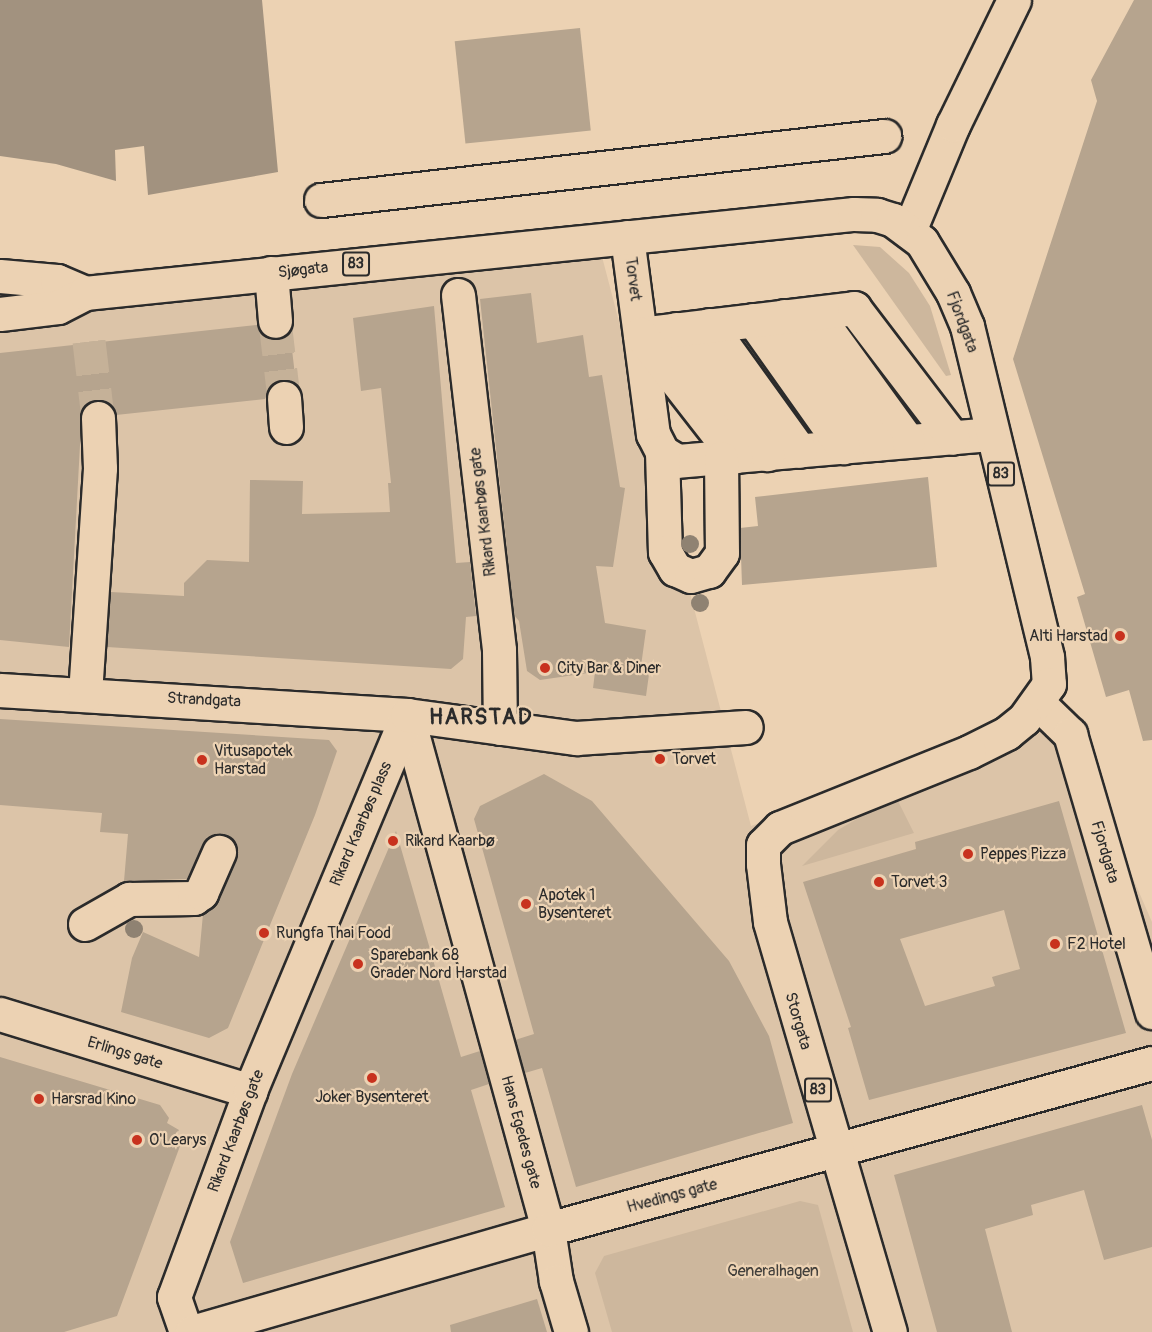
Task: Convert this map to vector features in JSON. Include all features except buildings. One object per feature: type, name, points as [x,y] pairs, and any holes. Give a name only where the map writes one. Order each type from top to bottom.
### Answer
[{"type":"main road","points":[[909,231],[953,125],[1014,0]]},
{"type":"main road","points":[[321,200],[884,136]]},
{"type":"main road","name":"Fjordgata","points":[[627,237],[854,214],[877,215],[909,231],[936,261],[967,326],[991,434],[1047,657],[1049,684],[1038,703],[1024,719],[998,738],[918,773],[813,812],[780,828],[763,845]]},
{"type":"main road","name":"Sjøgata","points":[[0,314],[58,308],[85,293],[627,237]]},
{"type":"main road","name":"Torvet","points":[[627,237],[653,434],[662,452],[664,552],[675,569],[690,576],[709,571],[722,554],[728,457]]},
{"type":"main road","points":[[271,273],[276,321]]},
{"type":"main road","name":"Sjøgata","points":[[0,276],[57,281],[85,293]]},
{"type":"main road","name":"Rikard Kaarbøs gate","points":[[458,295],[499,650],[500,728]]},
{"type":"main road","points":[[728,457],[640,334],[854,308],[953,438]]},
{"type":"main road","points":[[784,316],[893,443]]},
{"type":"main road","points":[[784,316],[843,447]]},
{"type":"main road","points":[[709,325],[800,451]]},
{"type":"main road","points":[[676,329],[767,454]]},
{"type":"main road","points":[[85,694],[100,468],[98,418]]},
{"type":"main road","points":[[662,452],[676,462],[991,434]]},
{"type":"main road","name":"Strandgata","points":[[0,690],[407,715]]},
{"type":"main road","name":"Fjordgata","points":[[1038,703],[1070,734],[1152,1012]]},
{"type":"main road","points":[[407,715],[576,738],[746,727]]},
{"type":"main road","name":"Rikard Kaarbøs plass","points":[[407,715],[468,932]]},
{"type":"main road","name":"Rikard Kaarbøs plass","points":[[315,933],[407,715]]},
{"type":"main road","name":"Storgata","points":[[763,845],[763,887],[770,922],[890,1332]]},
{"type":"main road","points":[[86,924],[129,899],[194,898],[201,893],[219,852]]},
{"type":"main road","name":"Hans Egedes gate","points":[[468,932],[548,1229],[556,1281],[571,1332]]},
{"type":"main road","name":"Rikard Kaarbøs gate","points":[[186,1332],[174,1297],[250,1091],[315,933]]},
{"type":"main road","name":"Erlings gate","points":[[0,1014],[250,1091]]},
{"type":"main road","name":"Hvedings gate","points":[[192,1332],[231,1327],[548,1229],[1152,1064]]},
{"type":"shaded area","points":[[0,0],[262,0],[278,172],[148,195],[144,146],[115,150],[116,181],[56,164],[0,156]]},
{"type":"shaded area","points":[[492,237],[600,249],[751,826],[1061,713],[1152,922],[1152,1332],[0,1332],[0,281]]},
{"type":"green space","points":[[853,245],[880,247],[909,273],[930,306],[951,375],[946,376]]},
{"type":"green space","points":[[898,801],[914,833],[802,866],[838,830],[879,806]]},
{"type":"green space","name":"Generalhagen","points":[[800,1201],[818,1205],[853,1332],[612,1332],[595,1273],[604,1256]]},
{"type":"tunnel","points":[[275,321],[284,398]]},
{"type":"tunnel","points":[[89,341],[98,418]]},
{"type":"place","name":"Alti Harstad","points":[[1120,636]]},
{"type":"place","name":"City Bar & Diner","points":[[545,668]]},
{"type":"place","name":"Torvet","points":[[660,759]]},
{"type":"place","name":"Vitusapotek Harstad","points":[[202,760]]},
{"type":"place","name":"Rikard Kaarbø","points":[[393,841]]},
{"type":"place","name":"Peppes Pizza","points":[[968,854]]},
{"type":"place","name":"Torvet 3","points":[[879,882]]},
{"type":"place","name":"Apotek 1 Bysenteret","points":[[526,904]]},
{"type":"place","name":"Rungfa Thai Food","points":[[264,933]]},
{"type":"place","name":"F2 Hotel","points":[[1055,944]]},
{"type":"place","name":"Sparebank 68 Grader Nord Harstad","points":[[358,964]]},
{"type":"place","name":"Joker Bysenteret","points":[[372,1078]]},
{"type":"place","name":"Harsrad Kino","points":[[39,1099]]},
{"type":"place","name":"O'Learys","points":[[137,1140]]},
{"type":"district","name":"HARSTAD","points":[[481,718]]}]
